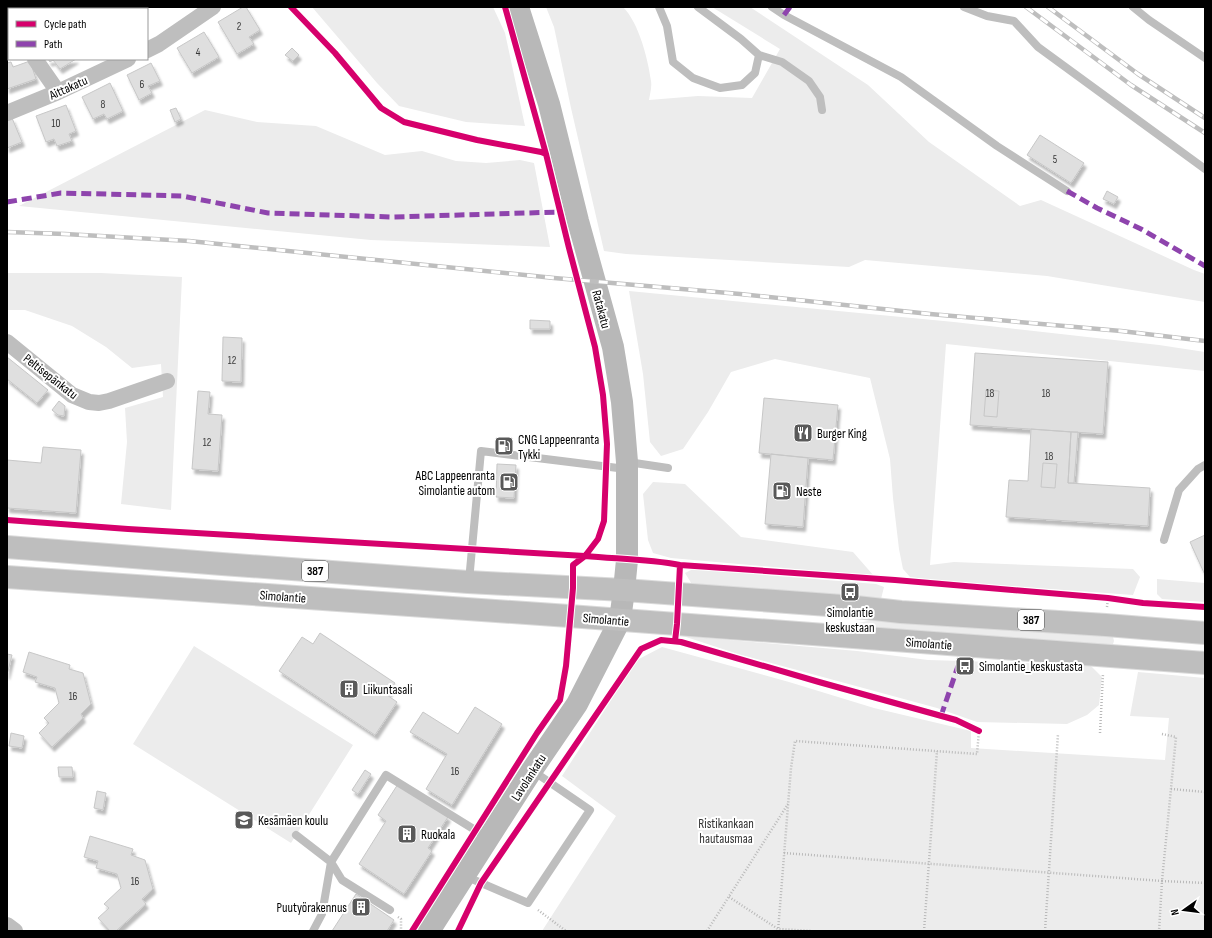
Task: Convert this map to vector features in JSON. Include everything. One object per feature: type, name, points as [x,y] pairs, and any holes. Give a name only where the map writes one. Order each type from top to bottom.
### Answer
[{"type":"main road","name":"Ratakatu","points":[[518,7],[549,104],[578,220],[613,347],[622,402],[627,466],[627,560],[620,620]]},
{"type":"main road","name":"387","points":[[7,547],[468,582],[624,590],[856,607],[901,612],[1205,633]]},
{"type":"main road","name":"Simolantie","points":[[7,577],[1205,663]]},
{"type":"main road","name":"Lavolankatu","points":[[429,931],[532,770],[577,704],[620,620]]},
{"type":"street","points":[[148,50],[159,44],[213,7]]},
{"type":"street","points":[[36,60],[58,92]]},
{"type":"street","name":"Aittakatu","points":[[7,113],[58,92],[126,60]]},
{"type":"street","name":"Peltisepänkatu","points":[[7,342],[72,395],[88,402],[99,403],[109,401],[167,381]]},
{"type":"street","points":[[7,925],[15,931]]},
{"type":"lane","points":[[659,7],[667,26],[673,62],[694,78],[720,88],[742,85],[756,73],[759,55]]},
{"type":"lane","points":[[698,7],[741,39],[759,55],[782,62],[809,81],[820,97],[822,110]]},
{"type":"lane","points":[[772,7],[784,15],[901,77],[997,146],[1067,191]]},
{"type":"lane","points":[[964,7],[987,16],[1014,21],[1038,47],[1205,169]]},
{"type":"lane","points":[[1133,7],[1149,20],[1205,58]]},
{"type":"lane","points":[[468,582],[481,451],[627,466],[668,468]]},
{"type":"lane","points":[[1164,540],[1179,490],[1198,469],[1205,465]]},
{"type":"lane","points":[[465,876],[528,903],[590,810],[532,770]]},
{"type":"lane","points":[[313,931],[322,914],[331,862],[386,775],[488,838]]},
{"type":"lane","points":[[296,835],[331,862],[342,880],[390,910]]},
{"type":"path","points":[[1100,597],[1115,599]]},
{"type":"path","points":[[778,930],[788,804],[795,741],[977,754],[976,730]]},
{"type":"path","points":[[1044,931],[1058,734]]},
{"type":"path","points":[[1159,931],[1162,881],[1176,737],[1162,734]]},
{"type":"path","points":[[924,931],[937,751]]},
{"type":"path","points":[[1171,789],[1205,792]]},
{"type":"path","points":[[707,931],[788,804]]},
{"type":"path","points":[[784,853],[1205,884]]},
{"type":"path","points":[[729,897],[778,930],[812,931]]},
{"type":"path","points":[[528,903],[566,931]]},
{"type":"green space","points":[[312,7],[493,7],[505,33],[525,126],[466,122],[399,106],[377,83]]},
{"type":"green space","points":[[546,7],[623,7],[634,22],[645,52],[651,83],[649,100],[698,96],[752,98],[780,49],[712,7],[750,7],[868,85],[929,142],[1020,206],[1041,200],[1205,274],[1205,302],[1047,276],[865,260],[849,267],[626,254],[604,251],[554,27]]},
{"type":"green space","points":[[205,110],[257,122],[316,126],[385,155],[422,151],[456,161],[486,163],[520,160],[534,163],[550,247],[371,240],[19,206]]},
{"type":"green space","points":[[7,273],[101,273],[182,277],[171,510],[121,504],[127,442],[125,408],[163,397],[161,364],[132,368],[106,347],[72,326],[25,310],[7,310]]},
{"type":"green space","points":[[629,291],[954,322],[1159,345],[1205,352],[1205,371],[946,344],[930,565],[954,562],[1133,569],[1140,577],[1133,595],[939,581],[910,577],[903,569],[899,549],[890,459],[870,378],[775,359],[731,372],[708,412],[683,449],[661,456],[650,442],[643,374]]},
{"type":"green space","points":[[653,482],[685,484],[741,537],[853,552],[874,576],[671,558],[653,553],[648,540],[643,494]]},
{"type":"green space","points":[[693,569],[876,584],[884,587],[881,599],[693,586],[685,573]]},
{"type":"green space","points":[[1157,579],[1205,583],[1205,602],[1162,599],[1157,594]]},
{"type":"green space","points":[[872,620],[1113,637],[1114,641],[1112,647],[845,626]]},
{"type":"green space","points":[[683,636],[857,651],[928,660],[1090,665],[1102,677],[1099,705],[1087,715],[1067,724],[977,722],[937,708],[738,654]]},
{"type":"green space","points":[[194,646],[353,745],[291,843],[133,744]]},
{"type":"green space","name":"Ristikankaan hautausmaa","points":[[662,647],[789,682],[874,708],[971,731],[971,748],[1165,760],[1169,718],[1130,716],[1138,672],[1205,678],[1205,931],[542,931],[616,816],[562,776],[637,660]]},
{"type":"building","points":[[243,7],[246,7],[260,30],[249,37],[254,44],[237,54],[218,22]]},
{"type":"building","points":[[204,32],[219,57],[192,73],[177,48]]},
{"type":"building","points":[[292,48],[299,55],[293,61],[285,55]]},
{"type":"building","points":[[53,60],[74,60],[60,69]]},
{"type":"building","points":[[30,61],[36,79],[7,89],[7,63],[11,62],[13,67]]},
{"type":"building","points":[[151,63],[160,81],[148,86],[152,93],[139,100],[127,75]]},
{"type":"building","points":[[110,83],[123,111],[107,119],[104,114],[93,119],[82,97]]},
{"type":"building","points":[[66,105],[76,131],[69,134],[72,141],[57,146],[54,139],[46,142],[36,116]]},
{"type":"building","points":[[176,108],[181,119],[175,122],[170,110]]},
{"type":"building","points":[[12,118],[22,142],[7,148],[7,121]]},
{"type":"building","points":[[1040,135],[1084,163],[1071,183],[1027,155]]},
{"type":"building","points":[[1107,191],[1118,197],[1114,204],[1103,199]]},
{"type":"building","points":[[530,320],[550,321],[550,329],[530,329]]},
{"type":"building","points":[[223,337],[242,338],[241,382],[222,381]]},
{"type":"building","points":[[975,353],[1108,362],[1103,434],[970,425]]},
{"type":"building","points":[[7,357],[48,390],[37,403],[7,379]]},
{"type":"building","points":[[986,390],[999,391],[997,417],[984,416]]},
{"type":"building","points":[[198,391],[210,392],[208,414],[222,415],[218,471],[192,469]]},
{"type":"building","points":[[764,398],[838,405],[833,460],[759,453]]},
{"type":"building","points":[[59,401],[65,406],[64,416],[58,415],[52,410]]},
{"type":"building","points":[[1031,429],[1071,432],[1068,483],[1150,488],[1148,526],[1006,517],[1009,480],[1028,481]]},
{"type":"building","points":[[1071,432],[1078,432],[1074,483],[1068,483]]},
{"type":"building","points":[[43,447],[81,450],[76,513],[7,508],[7,460],[41,463]]},
{"type":"building","points":[[771,454],[808,458],[803,527],[765,524]]},
{"type":"building","points":[[1043,463],[1057,464],[1055,488],[1041,487]]},
{"type":"building","points":[[497,464],[516,465],[514,498],[496,497]]},
{"type":"building","points":[[1205,535],[1205,575],[1190,542]]},
{"type":"building","name":"Liikuntasali","points":[[320,633],[395,683],[387,695],[397,702],[375,735],[279,671],[302,637],[313,644]]},
{"type":"building","points":[[29,652],[70,665],[69,669],[83,673],[91,704],[81,714],[83,718],[52,747],[39,733],[49,723],[44,718],[59,703],[55,688],[35,682],[37,677],[23,672]]},
{"type":"building","points":[[7,654],[12,655],[7,675]]},
{"type":"building","points":[[475,707],[502,724],[452,805],[426,789],[447,754],[410,732],[423,712],[458,734]]},
{"type":"building","points":[[11,733],[24,736],[22,748],[9,746]]},
{"type":"building","points":[[58,767],[72,767],[73,777],[59,777]]},
{"type":"building","points":[[365,770],[371,774],[358,794],[352,790]]},
{"type":"building","name":"Ruokala","points":[[398,784],[448,817],[428,848],[432,851],[404,894],[359,864],[386,821],[378,815]]},
{"type":"building","points":[[97,791],[106,793],[103,810],[94,808]]},
{"type":"building","points":[[90,836],[133,849],[131,855],[145,860],[153,889],[142,899],[146,904],[116,931],[110,931],[98,918],[109,908],[104,904],[121,888],[117,874],[96,868],[98,861],[84,857]]},
{"type":"building","name":"Puutyörakennus","points":[[356,894],[394,920],[387,931],[332,931]]},
{"type":"railway","points":[[1026,7],[1131,85],[1205,133]]},
{"type":"railway","points":[[1048,7],[1138,74],[1205,118]]},
{"type":"railway","points":[[7,232],[189,241],[554,278],[740,294],[930,314],[1121,331],[1205,341]]},
{"type":"marked path","points":[[784,15],[790,7]]},
{"type":"marked path","points":[[1067,191],[1097,208],[1141,229],[1205,266]]},
{"type":"marked path","points":[[7,202],[61,193],[182,196],[268,213],[393,217],[560,212]]},
{"type":"marked path","points":[[941,716],[958,666]]},
{"type":"cycle path","points":[[291,7],[335,53],[381,108],[404,122],[477,140],[546,154]]},
{"type":"cycle path","points":[[7,520],[128,529],[585,556],[598,539],[604,521],[607,444],[603,395],[595,347],[546,154],[505,7]]},
{"type":"cycle path","points":[[412,931],[537,733],[560,700],[566,666],[573,588],[573,565],[585,556],[645,560],[680,565],[895,580],[1108,598],[1143,603],[1205,607]]},
{"type":"cycle path","points":[[675,641],[680,565]]},
{"type":"cycle path","points":[[458,931],[481,883],[641,649],[661,640],[681,642],[956,720],[979,731]]},
{"type":"place","name":"Burger King","points":[[803,433]]},
{"type":"place","name":"CNG Lappeenranta Tykki","points":[[504,446]]},
{"type":"place","name":"ABC Lappeenranta Simolantie autom","points":[[509,482]]},
{"type":"place","name":"Neste","points":[[782,491]]},
{"type":"place","name":"Simolantie keskustaan","points":[[850,592]]},
{"type":"place","name":"Simolantie_keskustasta","points":[[965,666]]},
{"type":"place","name":"Liikuntasali","points":[[349,689]]},
{"type":"place","name":"Kesämäen koulu","points":[[244,820]]},
{"type":"place","name":"Ruokala","points":[[407,834]]},
{"type":"place","name":"Puutyörakennus","points":[[361,907]]}]
